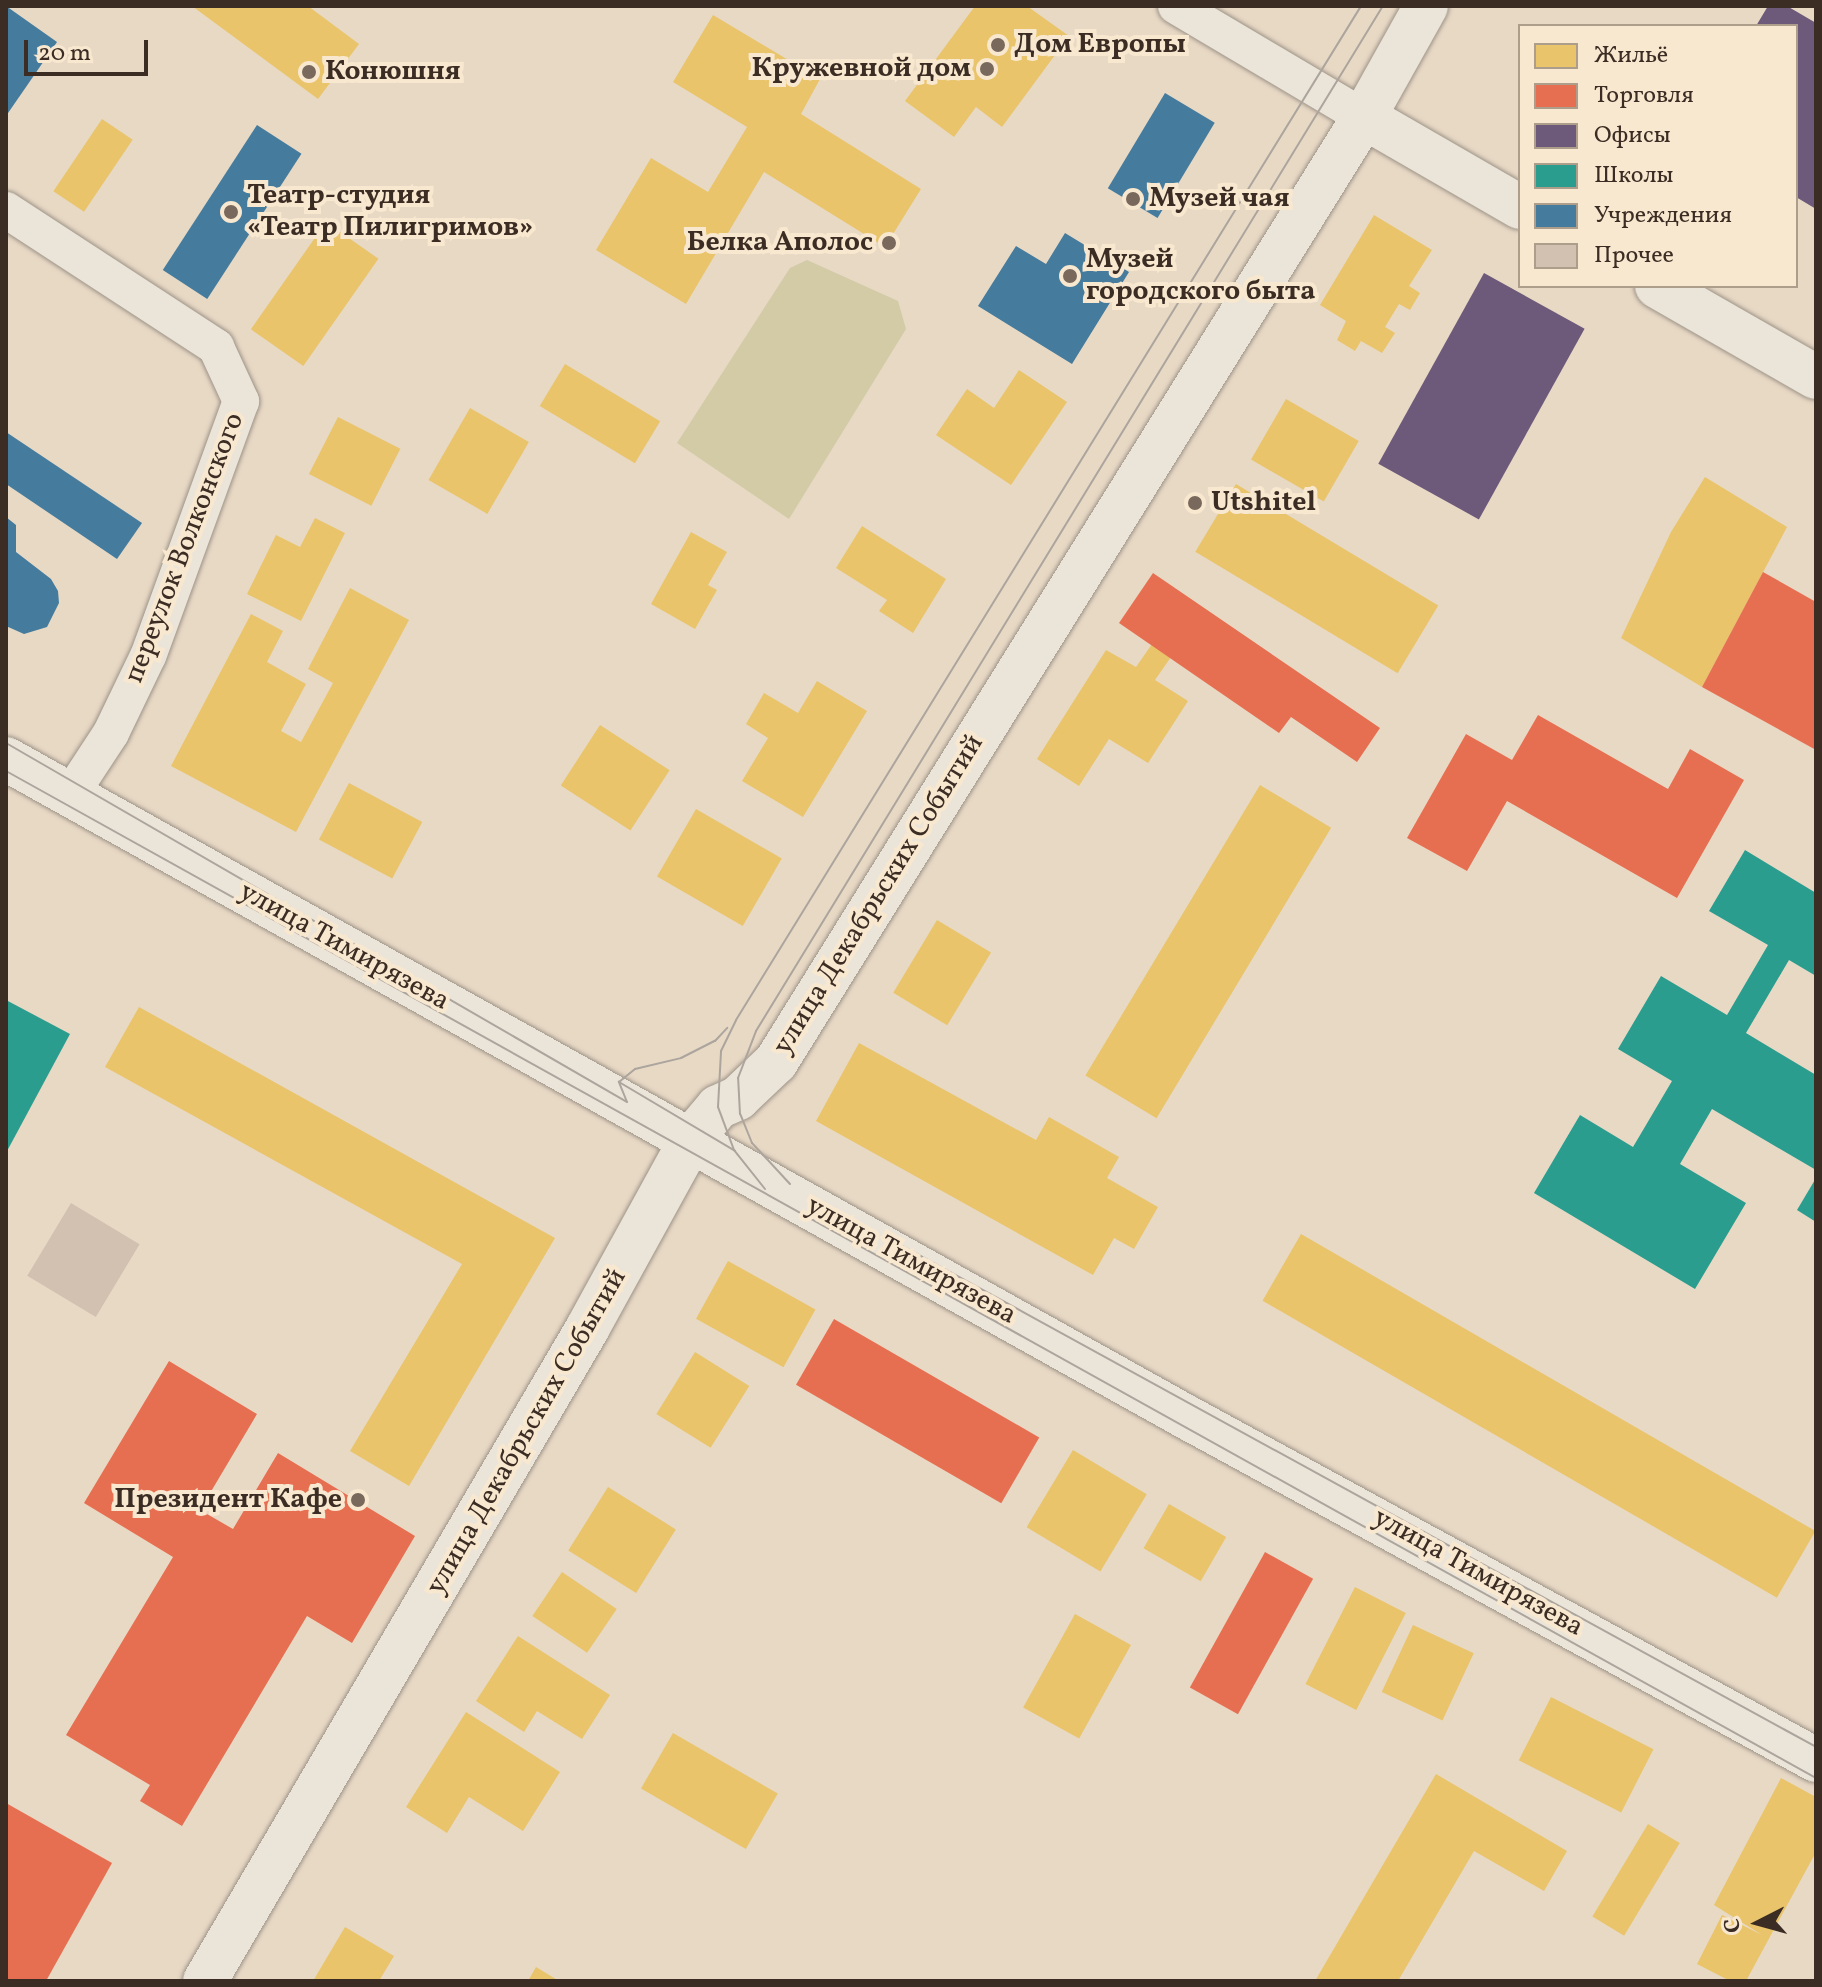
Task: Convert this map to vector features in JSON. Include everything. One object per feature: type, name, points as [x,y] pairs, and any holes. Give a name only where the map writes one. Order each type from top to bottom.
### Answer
[{"type":"street","points":[[1176,6],[1518,206]]},
{"type":"street","name":"улица Декабрьских Событий","points":[[205,1981],[579,1343],[692,1138],[718,1107],[738,1098],[776,1062],[1364,117],[1426,6]]},
{"type":"street","name":"переулок Волконского","points":[[6,210],[216,347],[241,401],[148,656],[111,733],[69,797]]},
{"type":"street","points":[[1660,288],[1816,377]]},
{"type":"street","name":"улица Тимирязева","points":[[6,759],[69,797],[692,1138],[1177,1412],[1816,1760]]},
{"type":"shaded area","points":[[807,260],[898,301],[906,329],[789,519],[677,443],[790,268]]},
{"type":"building: Жильё","name":"Конюшня","points":[[192,6],[308,6],[359,44],[318,99]]},
{"type":"building: Жильё","name":"Кружевной дом","points":[[975,6],[1027,6],[1069,36],[1002,127],[976,107],[954,137],[905,101]]},
{"type":"building: Жильё","points":[[713,15],[820,79],[801,114],[921,189],[885,247],[764,172],[686,304],[596,250],[651,158],[708,192],[747,127],[673,82]]},
{"type":"building: Жильё","points":[[102,119],[133,140],[84,212],[53,191]]},
{"type":"building: Жильё","points":[[1374,215],[1432,250],[1409,286],[1420,293],[1410,310],[1399,304],[1385,327],[1395,333],[1382,353],[1361,341],[1355,351],[1337,340],[1346,321],[1320,305]]},
{"type":"building: Жильё","points":[[326,222],[378,259],[303,366],[251,329]]},
{"type":"building: Жильё","points":[[565,364],[660,421],[635,463],[540,406]]},
{"type":"building: Жильё","points":[[1019,370],[1067,402],[1011,485],[936,435],[967,389],[994,408]]},
{"type":"building: Жильё","points":[[1286,399],[1359,441],[1324,502],[1251,460]]},
{"type":"building: Жильё","points":[[470,408],[529,442],[487,514],[428,480]]},
{"type":"building: Жильё","points":[[338,417],[400,449],[371,506],[309,474]]},
{"type":"building: Жильё","points":[[1705,477],[1787,527],[1702,687],[1621,638],[1671,532]]},
{"type":"building: Жильё","points":[[1236,484],[1438,606],[1398,673],[1195,552]]},
{"type":"building: Жильё","points":[[315,518],[345,533],[301,621],[247,594],[276,535],[300,547]]},
{"type":"building: Жильё","points":[[862,526],[946,579],[913,633],[879,611],[887,600],[836,568]]},
{"type":"building: Жильё","points":[[691,532],[727,552],[708,585],[717,590],[695,629],[651,604]]},
{"type":"building: Жильё","points":[[350,588],[409,620],[296,832],[171,766],[251,614],[283,631],[267,662],[306,684],[281,731],[301,742],[333,683],[308,669]]},
{"type":"building: Жильё","points":[[1152,644],[1171,657],[1155,680],[1188,701],[1148,763],[1109,739],[1079,786],[1037,759],[1106,650],[1136,667]]},
{"type":"building: Жильё","points":[[817,681],[867,711],[803,817],[742,781],[768,738],[746,724],[764,693],[798,713]]},
{"type":"building: Жильё","points":[[600,725],[670,770],[630,831],[561,785]]},
{"type":"building: Жильё","points":[[349,783],[422,822],[392,878],[319,840]]},
{"type":"building: Жильё","points":[[1260,785],[1331,828],[1157,1118],[1085,1076]]},
{"type":"building: Жильё","points":[[696,809],[782,858],[743,926],[657,877]]},
{"type":"building: Жильё","points":[[937,920],[991,952],[947,1025],[893,993]]},
{"type":"building: Жильё","points":[[139,1007],[555,1238],[409,1486],[350,1451],[462,1264],[105,1067]]},
{"type":"building: Жильё","points":[[859,1043],[1036,1140],[1049,1117],[1119,1157],[1107,1178],[1158,1207],[1134,1249],[1114,1238],[1093,1275],[816,1121]]},
{"type":"building: Жильё","points":[[1301,1234],[1815,1531],[1777,1598],[1262,1301]]},
{"type":"building: Жильё","points":[[728,1261],[815,1309],[783,1367],[696,1319]]},
{"type":"building: Жильё","points":[[695,1352],[749,1386],[711,1448],[656,1414]]},
{"type":"building: Жильё","points":[[1073,1450],[1147,1494],[1100,1571],[1027,1527]]},
{"type":"building: Жильё","points":[[608,1487],[676,1529],[636,1593],[568,1551]]},
{"type":"building: Жильё","points":[[1169,1504],[1226,1537],[1201,1581],[1144,1548]]},
{"type":"building: Жильё","points":[[562,1572],[617,1609],[587,1653],[532,1616]]},
{"type":"building: Жильё","points":[[1355,1587],[1406,1613],[1356,1710],[1306,1684]]},
{"type":"building: Жильё","points":[[1075,1614],[1131,1645],[1079,1739],[1023,1708]]},
{"type":"building: Жильё","points":[[1413,1625],[1474,1653],[1442,1720],[1382,1692]]},
{"type":"building: Жильё","points":[[518,1636],[610,1695],[582,1739],[537,1711],[524,1732],[476,1701]]},
{"type":"building: Жильё","points":[[1551,1697],[1653,1749],[1621,1812],[1519,1760]]},
{"type":"building: Жильё","points":[[466,1712],[560,1772],[523,1831],[469,1797],[447,1833],[406,1807]]},
{"type":"building: Жильё","points":[[673,1733],[778,1794],[746,1849],[641,1788]]},
{"type":"building: Жильё","points":[[1436,1774],[1567,1851],[1544,1891],[1474,1851],[1398,1981],[1315,1981]]},
{"type":"building: Жильё","points":[[1781,1778],[1816,1797],[1816,1852],[1746,1981],[1730,1981],[1697,1964],[1722,1915],[1762,1935],[1714,1905]]},
{"type":"building: Жильё","points":[[1648,1824],[1680,1843],[1624,1936],[1592,1917]]},
{"type":"building: Жильё","points":[[345,1927],[394,1956],[379,1981],[313,1981]]},
{"type":"building: Жильё","points":[[536,1967],[559,1981],[528,1981]]},
{"type":"building: Торговля","points":[[1763,572],[1816,602],[1816,750],[1702,687]]},
{"type":"building: Торговля","points":[[1153,573],[1380,728],[1357,762],[1291,717],[1279,733],[1119,623]]},
{"type":"building: Торговля","points":[[1538,715],[1668,789],[1690,749],[1744,780],[1677,898],[1507,801],[1467,871],[1407,838],[1466,734],[1512,760]]},
{"type":"building: Торговля","points":[[834,1319],[1039,1437],[1001,1503],[796,1385]]},
{"type":"building: Торговля","points":[[169,1361],[257,1414],[200,1510],[233,1529],[278,1453],[415,1536],[352,1643],[307,1616],[182,1826],[140,1801],[150,1785],[66,1735],[173,1557],[84,1503]]},
{"type":"building: Торговля","points":[[1265,1552],[1313,1579],[1238,1714],[1190,1688]]},
{"type":"building: Торговля","points":[[6,1803],[112,1863],[46,1981],[6,1980]]},
{"type":"building: Офисы","points":[[1768,6],[1787,6],[1816,23],[1816,209],[1798,198],[1798,24],[1757,24]]},
{"type":"building: Офисы","points":[[1484,273],[1585,329],[1479,519],[1378,464]]},
{"type":"building: Школы","points":[[1745,850],[1816,893],[1816,976],[1789,960],[1746,1033],[1816,1075],[1816,1170],[1712,1109],[1680,1164],[1746,1203],[1695,1289],[1534,1193],[1580,1115],[1633,1147],[1672,1081],[1618,1049],[1661,976],[1727,1015],[1768,945],[1709,911]]},
{"type":"building: Школы","points":[[6,1000],[70,1034],[6,1153]]},
{"type":"building: Школы","points":[[1816,1178],[1816,1222],[1797,1210]]},
{"type":"building: Учреждения","points":[[6,6],[57,42],[6,116]]},
{"type":"building: Учреждения","points":[[1165,93],[1215,123],[1158,218],[1108,188]]},
{"type":"building: Учреждения","name":"Театр-студия «Театр Пилигримов»","points":[[257,125],[301,154],[207,299],[163,270]]},
{"type":"building: Учреждения","points":[[1065,233],[1129,272],[1072,364],[978,306],[1016,246],[1046,264]]},
{"type":"building: Учреждения","points":[[6,432],[142,523],[117,559],[6,484]]},
{"type":"building: Учреждения","points":[[6,517],[16,525],[16,552],[51,579],[58,591],[59,603],[47,627],[24,634],[6,626]]},
{"type":"building: Прочее","points":[[71,1203],[140,1244],[96,1317],[27,1276]]},
{"type":"tram line","points":[[765,1189],[734,1150],[718,1107],[721,1051],[736,1020],[1361,6]]},
{"type":"tram line","points":[[790,1184],[752,1143],[740,1114],[738,1078],[756,1031],[1383,6]]},
{"type":"tram line","points":[[6,743],[627,1102],[619,1082]]},
{"type":"tram line","points":[[6,771],[1816,1778]]},
{"type":"tram line","points":[[619,1082],[635,1069],[681,1058],[715,1041],[727,1028]]},
{"type":"tram line","points":[[619,1082],[735,1151]]},
{"type":"tram line","points":[[888,1238],[1816,1747]]},
{"type":"place","name":"Дом Европы","points":[[998,45]]},
{"type":"place","name":"Кружевной дом","points":[[987,69]]},
{"type":"place","name":"Конюшня","points":[[309,72]]},
{"type":"place","name":"Музей чая","points":[[1133,199]]},
{"type":"place","name":"Театр-студия «Театр Пилигримов»","points":[[231,212]]},
{"type":"place","name":"Белка Аполос","points":[[889,243]]},
{"type":"place","name":"Музей городского быта","points":[[1070,276]]},
{"type":"place","name":"Utshitel","points":[[1195,503]]},
{"type":"place","name":"Президент Кафе","points":[[358,1500]]}]
